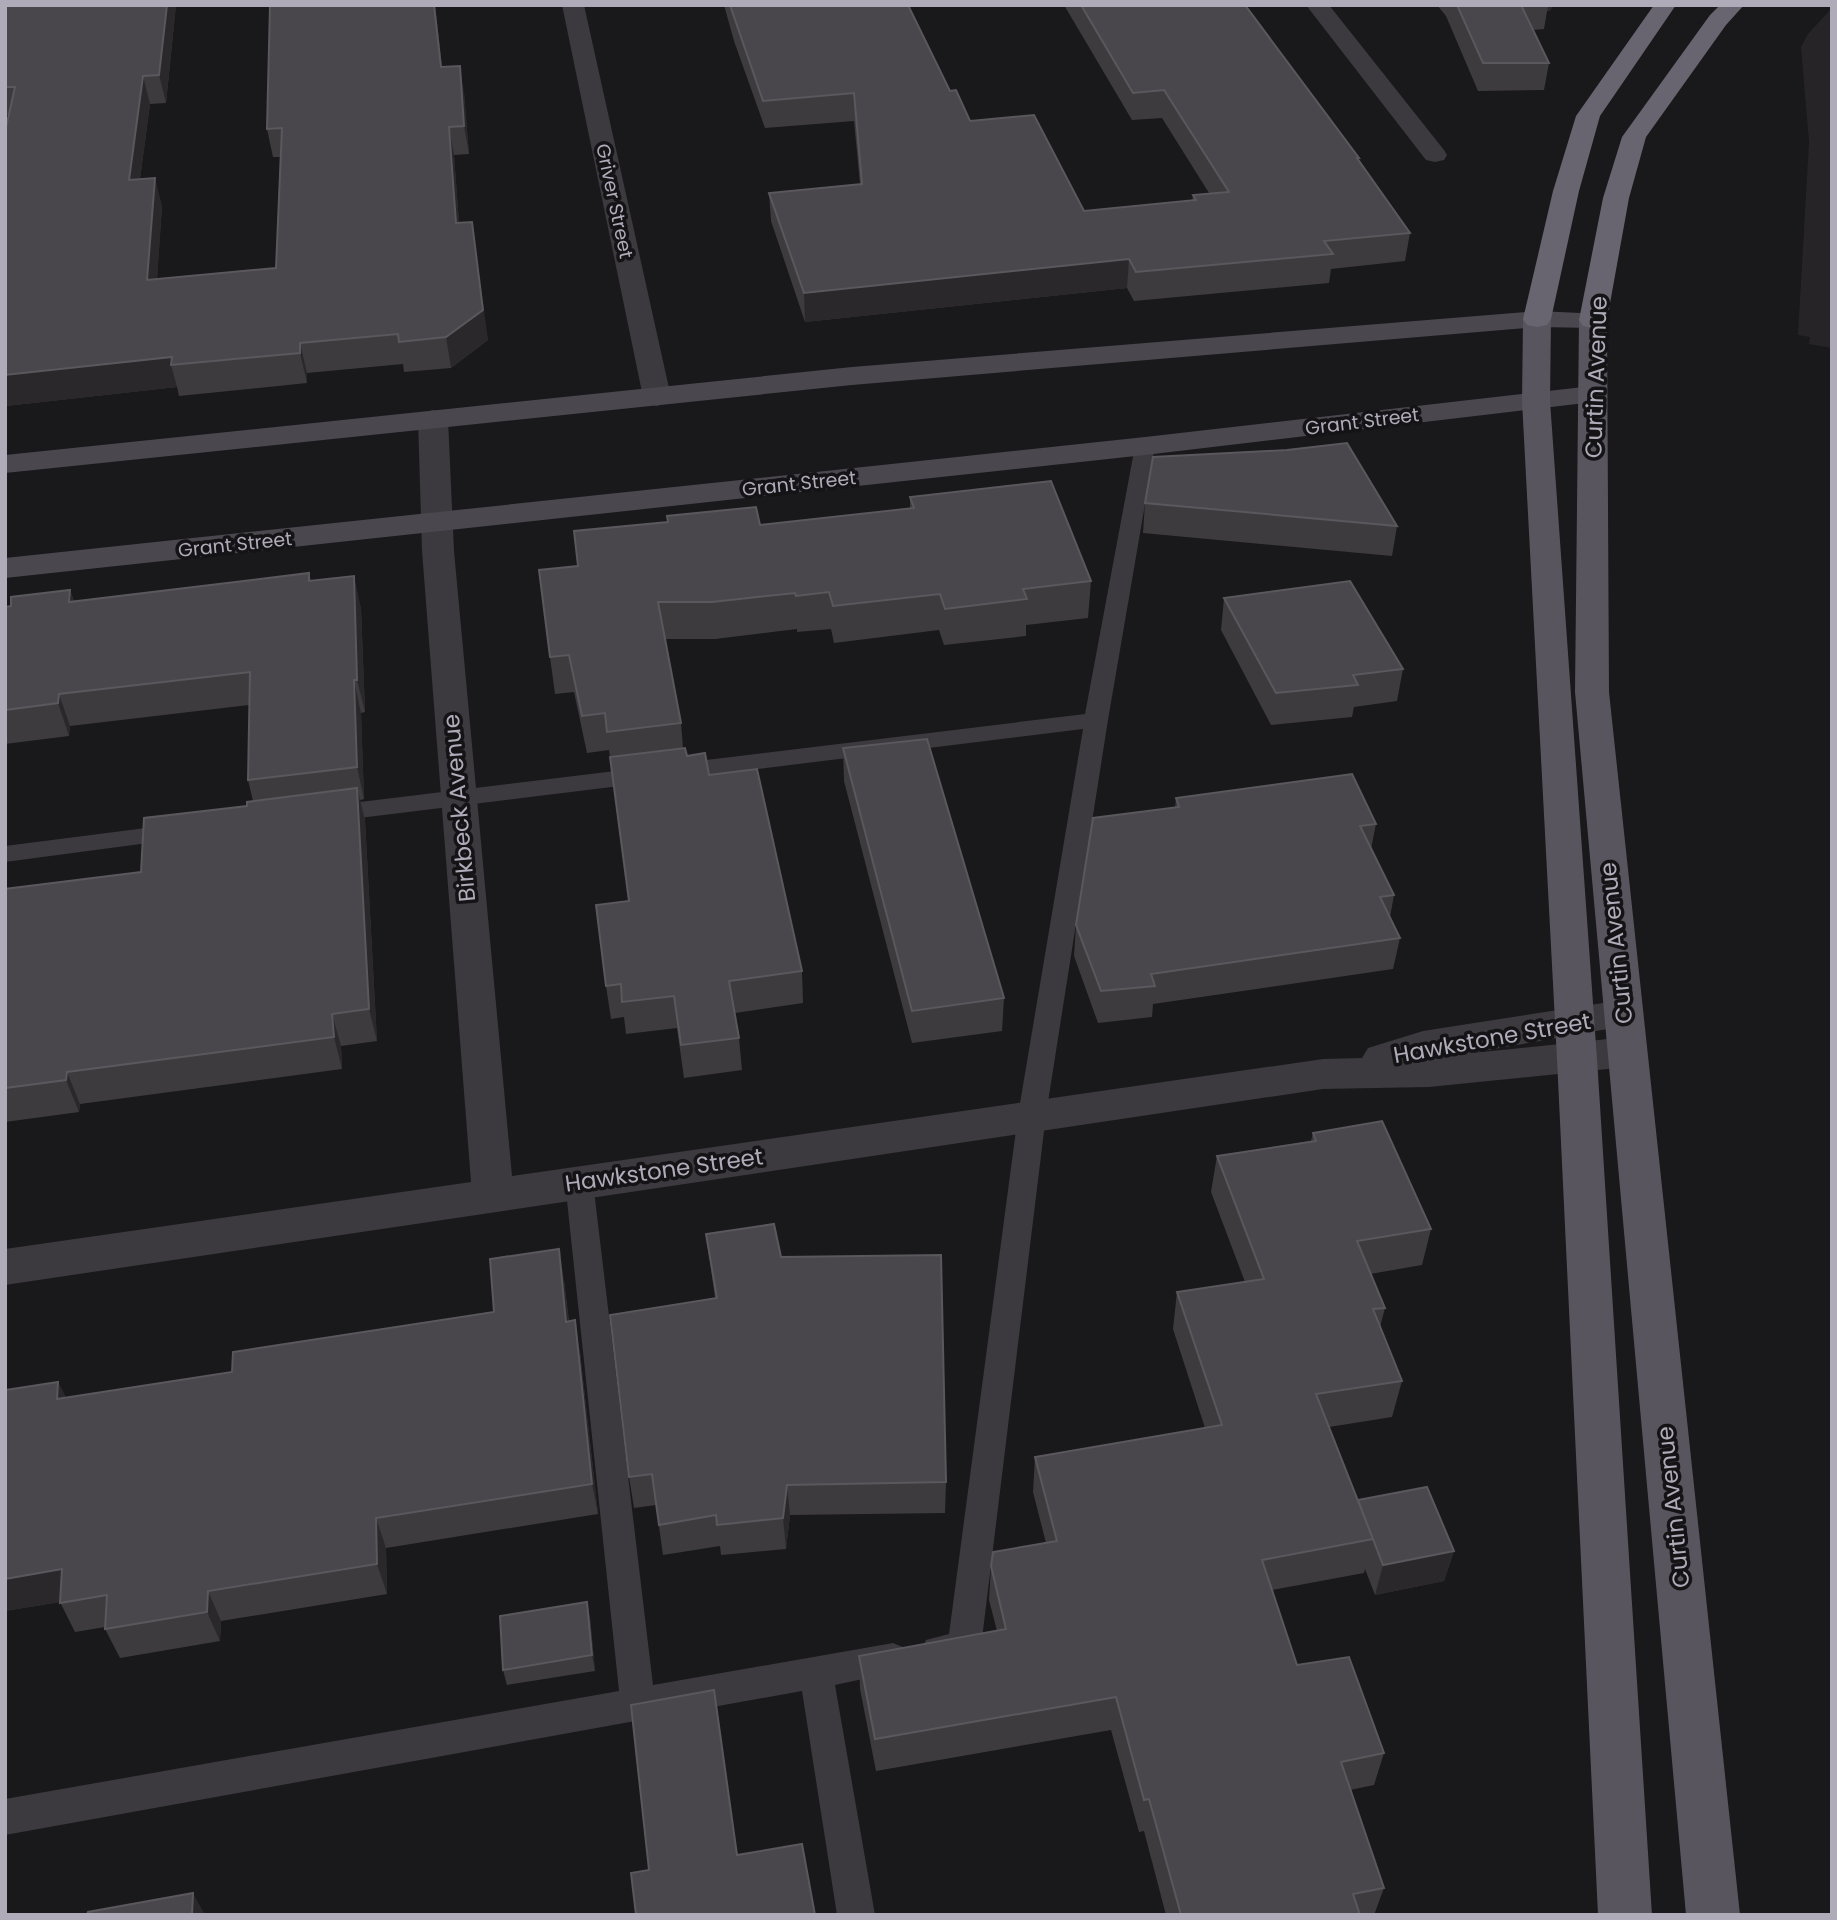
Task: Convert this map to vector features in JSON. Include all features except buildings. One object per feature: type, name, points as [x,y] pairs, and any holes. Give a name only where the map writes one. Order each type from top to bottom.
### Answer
[{"type":"highway","name":"Curtin Avenue","points":[[1537,319],[1566,191],[1588,116],[1665,5]]},
{"type":"highway","name":"Curtin Avenue","points":[[1593,320],[1616,198],[1634,136],[1718,20],[1733,5]]},
{"type":"main road","name":"Curtin Avenue","points":[[1537,319],[1536,401],[1576,1042],[1625,1915]]},
{"type":"main road","name":"Curtin Avenue","points":[[1593,320],[1592,692],[1713,1915]]},
{"type":"street","name":"Griver Street","points":[[573,5],[657,397]]},
{"type":"street","points":[[1317,5],[1435,155]]},
{"type":"street","points":[[5,464],[852,376],[1537,319],[1593,320]]},
{"type":"street","name":"Grant Street","points":[[5,568],[1145,446],[1592,395]]},
{"type":"street","name":"Birkbeck Avenue","points":[[433,419],[436,523],[457,797],[493,1195]]},
{"type":"street","name":"Hawkstone Street","points":[[5,1267],[1323,1074],[1429,1072],[1625,1033]]},
{"type":"lane","points":[[5,1817],[964,1647],[1032,1115],[1096,720],[1145,446]]},
{"type":"lane","points":[[307,816],[1096,720]]},
{"type":"lane","points":[[5,854],[197,830]]},
{"type":"lane","points":[[579,1182],[638,1704]]},
{"type":"lane","points":[[816,1673],[856,1915]]},
{"type":"shaded area","points":[[1832,8],[1832,348],[1809,344],[1810,337],[1798,335],[1809,142],[1801,47],[1808,34]]}]
